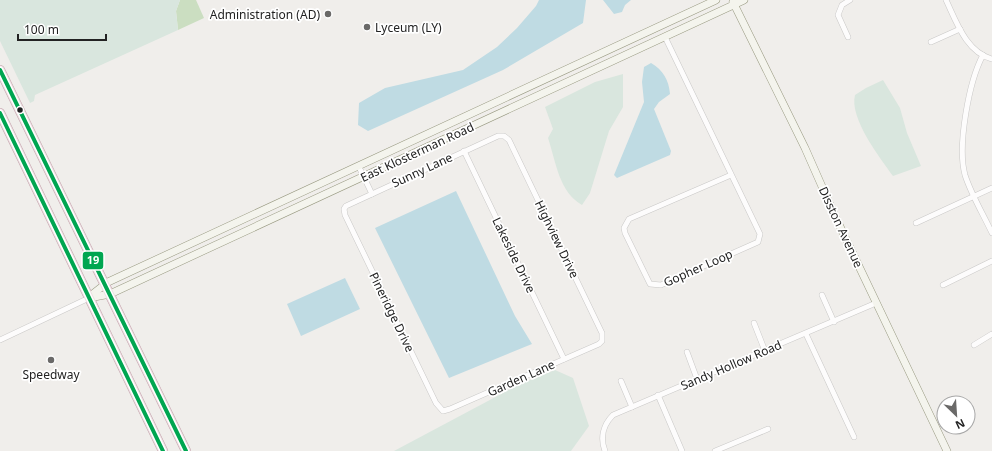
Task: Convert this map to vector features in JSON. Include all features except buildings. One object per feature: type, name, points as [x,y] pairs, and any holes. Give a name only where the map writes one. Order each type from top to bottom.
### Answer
[{"type":"highway","points":[[1,74],[186,451]]},
{"type":"highway","points":[[0,113],[162,451]]},
{"type":"main road","name":"East Klosterman Road","points":[[89,298],[105,284],[716,0]]},
{"type":"main road","name":"East Klosterman Road","points":[[89,298],[110,294],[665,37],[731,2],[744,0]]},
{"type":"main road","name":"Disston Avenue","points":[[731,2],[785,104],[876,304],[947,451]]},
{"type":"street","points":[[848,37],[838,17],[842,5],[850,0]]},
{"type":"street","points":[[946,0],[960,29],[969,42],[983,55],[992,59]]},
{"type":"street","points":[[931,42],[960,29]]},
{"type":"street","name":"Gopher Loop","points":[[665,37],[760,234],[758,242],[661,285],[650,284],[625,233],[624,228],[629,219],[731,175]]},
{"type":"street","points":[[983,55],[971,88],[963,142],[964,173],[992,233]]},
{"type":"street","name":"Sunny Lane","points":[[344,214],[344,209],[346,206],[498,136],[507,137]]},
{"type":"street","name":"Highview Drive","points":[[507,137],[602,333],[600,342]]},
{"type":"street","name":"Lakeside Drive","points":[[464,151],[564,358]]},
{"type":"street","points":[[359,167],[372,194]]},
{"type":"street","points":[[916,223],[992,188]]},
{"type":"street","name":"Pineridge Drive","points":[[344,214],[436,403],[441,410]]},
{"type":"street","points":[[943,285],[992,261]]},
{"type":"street","points":[[822,295],[834,322]]},
{"type":"street","name":"East Klosterman Road","points":[[0,340],[89,298]]},
{"type":"street","name":"Sandy Hollow Road","points":[[605,451],[601,441],[604,430],[610,418],[658,395],[876,304]]},
{"type":"street","points":[[754,323],[765,351]]},
{"type":"street","points":[[806,334],[854,436]]},
{"type":"street","points":[[974,344],[992,334]]},
{"type":"street","name":"Garden Lane","points":[[441,410],[450,409],[600,342]]},
{"type":"street","points":[[687,352],[697,379]]},
{"type":"street","points":[[621,381],[632,407]]},
{"type":"street","points":[[658,395],[682,451]]},
{"type":"street","points":[[715,451],[768,429]]},
{"type":"green space","points":[[180,0],[196,0],[204,18],[178,30],[176,11]]},
{"type":"shaded area","points":[[0,0],[180,0],[176,11],[178,30],[35,95],[34,101],[30,103],[0,41]]},
{"type":"shaded area","points":[[623,74],[623,107],[609,131],[590,193],[582,205],[568,192],[559,176],[548,138],[553,129],[545,107],[595,82]]},
{"type":"shaded area","points":[[883,80],[900,108],[907,133],[921,166],[893,176],[861,126],[854,104],[855,95]]},
{"type":"shaded area","points":[[555,370],[573,378],[589,426],[571,451],[394,451],[518,385]]},
{"type":"water","points":[[539,0],[586,0],[583,23],[503,70],[368,131],[358,125],[359,103],[385,88],[463,70],[497,47],[517,28],[536,6]]},
{"type":"water","points":[[603,0],[631,0],[625,5],[622,12],[614,14]]},
{"type":"water","points":[[651,63],[665,76],[669,89],[670,94],[659,102],[654,109],[671,151],[670,155],[617,178],[614,175],[644,102],[642,82],[644,67]]},
{"type":"water","points":[[456,191],[515,316],[532,344],[449,378],[375,228]]},
{"type":"water","points":[[345,278],[360,309],[301,336],[287,304]]},
{"type":"transit line","name":"19","points":[[0,70],[186,451]]},
{"type":"transit line","name":"19","points":[[0,113],[163,451]]},
{"type":"place","name":"Administration (AD)","points":[[328,14]]},
{"type":"place","name":"Lyceum (LY)","points":[[367,27]]},
{"type":"place","name":"Speedway","points":[[51,360]]}]
